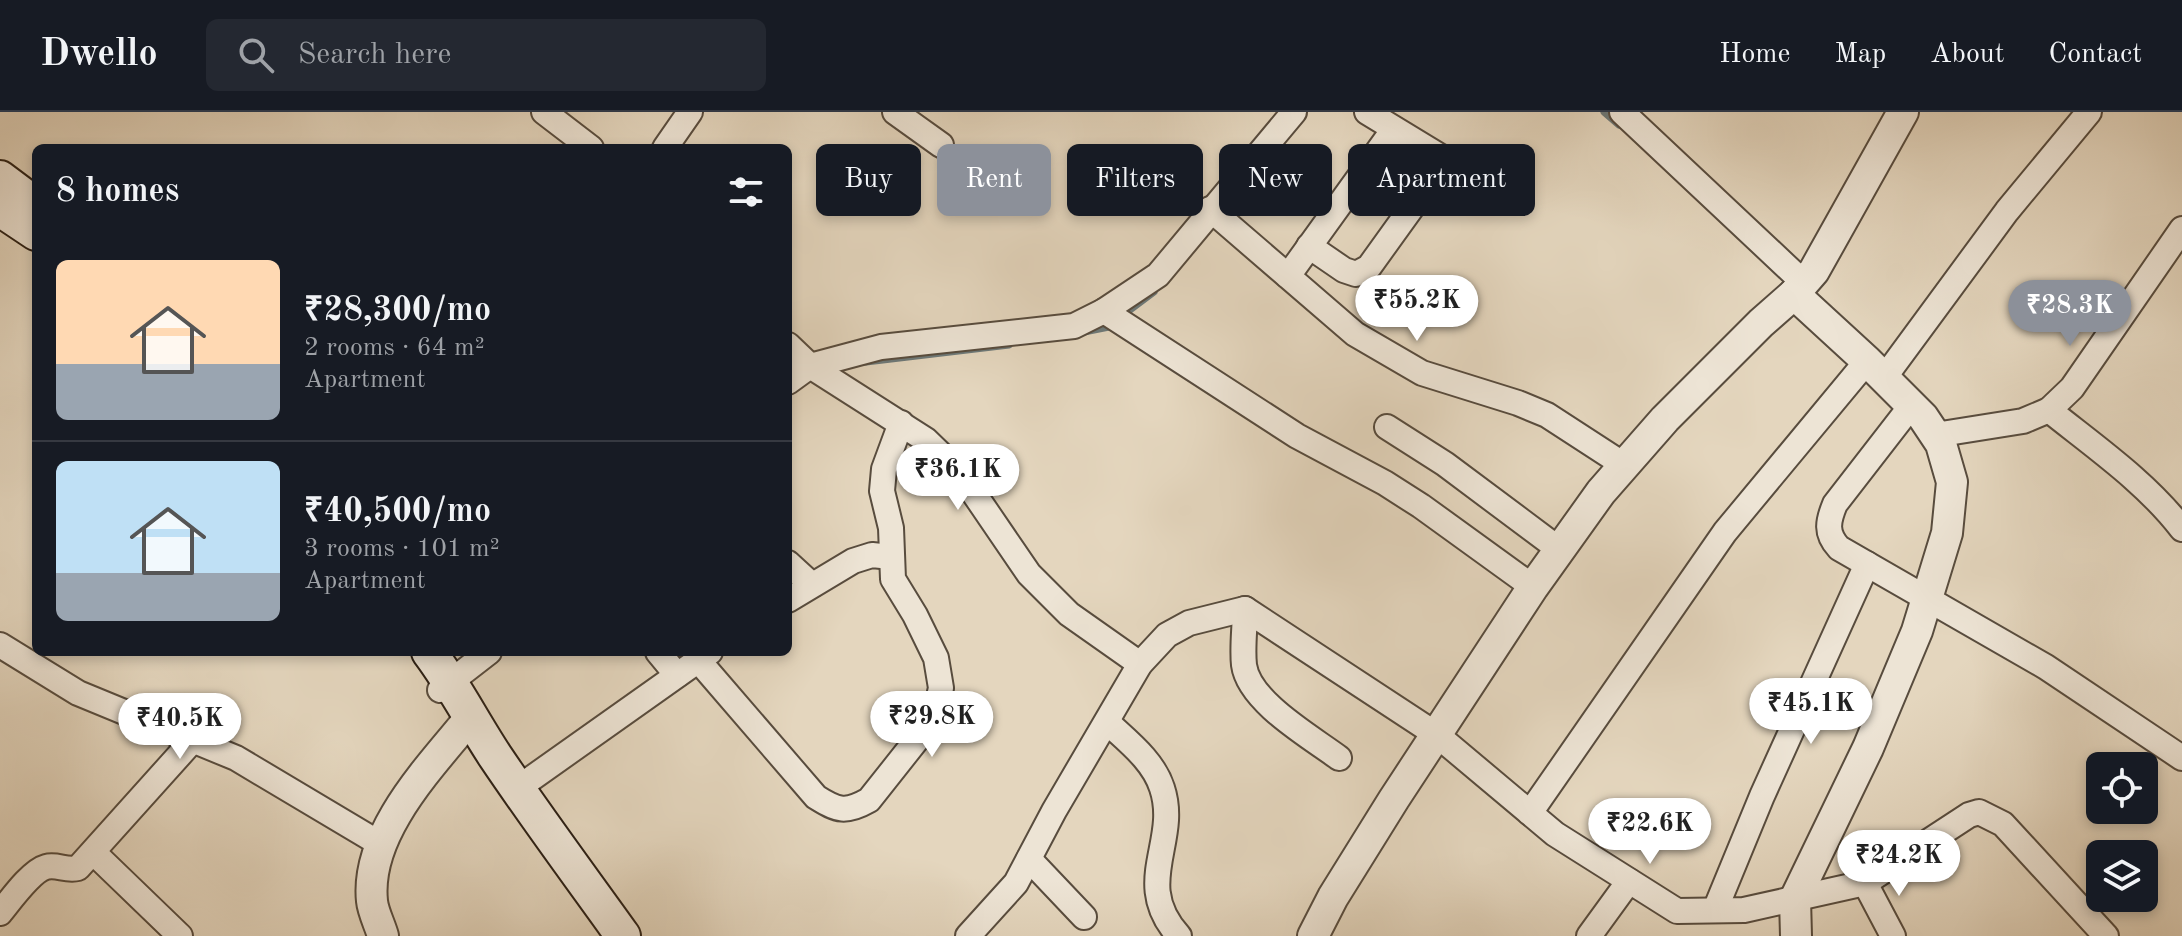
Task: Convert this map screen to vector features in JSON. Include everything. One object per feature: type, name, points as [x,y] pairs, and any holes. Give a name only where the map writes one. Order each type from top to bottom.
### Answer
[{"type":"main road","points":[[0,178],[32,202]]},
{"type":"main road","points":[[0,209],[32,230]]},
{"type":"main road","points":[[407,656],[456,700]]},
{"type":"main road","points":[[431,656],[456,700],[623,936]]},
{"type":"street","points":[[544,112],[586,144]]},
{"type":"street","points":[[668,144],[690,112]]},
{"type":"street","points":[[895,112],[940,144]]},
{"type":"street","points":[[792,379],[810,366],[881,347],[1074,326],[1104,311],[1158,275],[1294,112]]},
{"type":"street","points":[[1367,112],[1419,144]]},
{"type":"street","points":[[1622,112],[1799,288],[1911,406],[1941,444],[1952,482],[1947,533],[1917,631],[1868,748],[1795,899],[1796,936]]},
{"type":"street","points":[[1313,936],[1333,897],[1533,587],[1601,492],[1665,419],[1814,271],[1903,112]]},
{"type":"street","points":[[1530,813],[1725,532],[1876,369],[2089,112]]},
{"type":"street","points":[[1288,276],[1394,129]]},
{"type":"street","points":[[1210,209],[1355,334],[1422,373],[1547,415],[1624,465]]},
{"type":"street","points":[[1309,246],[1344,270],[1356,274],[1369,267],[1406,216]]},
{"type":"street","points":[[1935,435],[2023,421],[2049,410],[2072,388],[2182,229]]},
{"type":"street","points":[[1104,311],[1297,436],[1421,506],[1533,587]]},
{"type":"street","points":[[792,349],[810,366],[926,440],[960,473],[1029,574],[1069,614],[1140,664]]},
{"type":"street","points":[[1911,406],[1835,504],[1827,522],[1831,539],[1839,548],[2046,667],[2182,758]]},
{"type":"street","points":[[2049,410],[2146,490],[2167,509],[2182,529]]},
{"type":"street","points":[[518,788],[704,656],[816,797],[835,809],[854,808],[869,800],[934,718],[941,688],[936,658],[893,579],[891,528],[884,510],[882,491],[884,469],[901,423]]},
{"type":"street","points":[[1387,427],[1445,464],[1560,550]]},
{"type":"street","points":[[792,598],[853,561],[872,555],[891,557]]},
{"type":"street","points":[[1715,910],[1762,796],[1867,564]]},
{"type":"street","points":[[792,567],[812,585]]},
{"type":"street","points":[[1245,609],[1244,665],[1249,681],[1263,700],[1339,758]]},
{"type":"street","points":[[968,936],[1016,883],[1140,664],[1167,635],[1189,623],[1245,609],[1437,735],[1555,834],[1677,911],[1744,910],[1865,883],[1969,815],[1979,812],[2003,824],[2106,936]]},
{"type":"street","points":[[0,645],[78,693],[236,758],[382,845]]},
{"type":"street","points":[[383,936],[372,901],[374,874],[382,845],[456,700],[486,656]]},
{"type":"street","points":[[661,656],[677,675]]},
{"type":"street","points":[[1107,722],[1147,760],[1162,786],[1167,812],[1157,870],[1158,903],[1169,925],[1179,936]]},
{"type":"street","points":[[0,913],[38,871],[47,866],[70,871],[78,868],[193,740]]},
{"type":"street","points":[[94,853],[180,936]]},
{"type":"street","points":[[1029,859],[1084,917]]},
{"type":"street","points":[[1589,936],[1629,881]]},
{"type":"street","points":[[1865,883],[1893,936]]},
{"type":"waterway","points":[[1604,112],[1619,125]]},
{"type":"waterway","points":[[1126,313],[1154,292]]},
{"type":"waterway","points":[[1084,332],[1109,327]]},
{"type":"waterway","points":[[866,362],[1009,345]]}]
